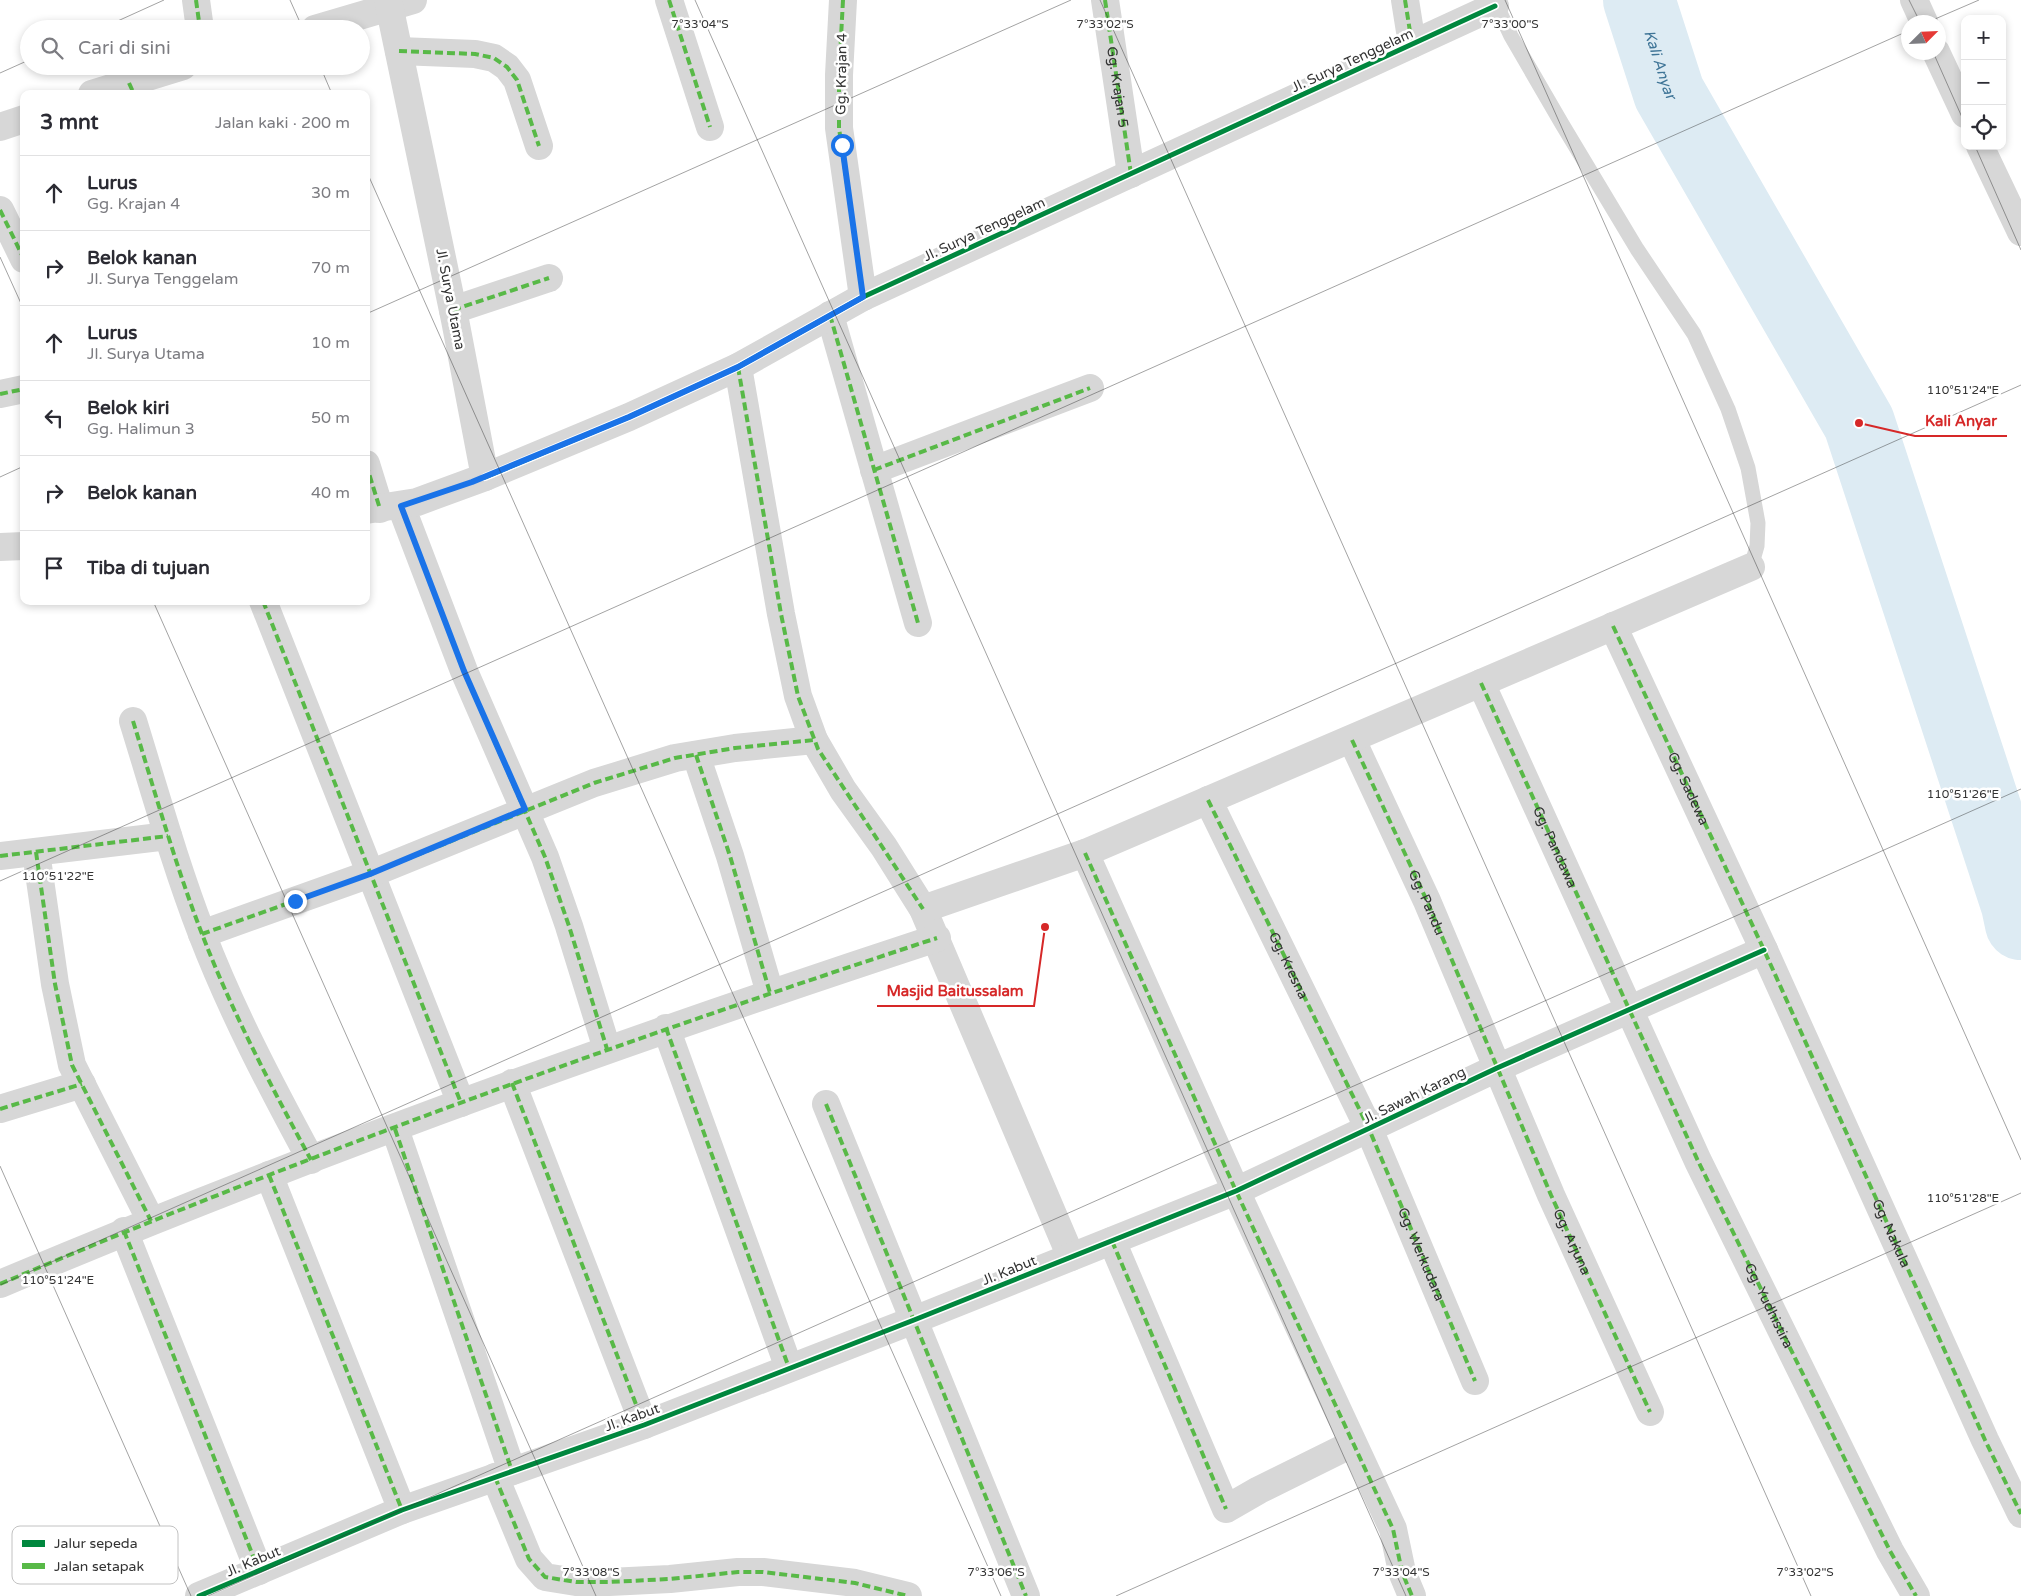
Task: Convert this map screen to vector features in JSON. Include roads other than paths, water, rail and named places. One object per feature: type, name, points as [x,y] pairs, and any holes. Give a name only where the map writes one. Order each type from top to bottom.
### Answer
[{"type":"street","points":[[196,0],[199,20]]},
{"type":"street","points":[[669,0],[710,127]]},
{"type":"street","name":"Gg. Krajan 4","points":[[843,0],[839,75],[840,128],[863,297]]},
{"type":"street","name":"Gg. Krajan 5","points":[[1105,0],[1131,174]]},
{"type":"street","points":[[1405,0],[1412,44]]},
{"type":"street","points":[[1914,0],[1921,15]]},
{"type":"street","points":[[343,20],[397,3]]},
{"type":"street","name":"Jl. Surya Utama","points":[[397,3],[399,51],[453,310],[485,477]]},
{"type":"street","name":"Jl. Surya Tenggelam","points":[[485,477],[629,417],[738,367],[863,297],[1412,44],[1494,3]]},
{"type":"street","points":[[399,51],[475,54],[494,58],[507,67],[517,80],[539,146]]},
{"type":"street","points":[[1940,60],[1961,105]]},
{"type":"street","points":[[118,90],[131,88],[162,75]]},
{"type":"street","points":[[0,128],[20,120]]},
{"type":"street","points":[[1982,150],[2021,232]]},
{"type":"street","points":[[0,210],[20,251]]},
{"type":"street","points":[[453,310],[549,278]]},
{"type":"street","points":[[830,315],[918,623]]},
{"type":"street","points":[[738,367],[783,623],[798,696],[814,740],[843,790],[884,847],[923,909],[1072,1257]]},
{"type":"street","points":[[874,470],[1090,388]]},
{"type":"street","points":[[0,394],[20,390]]},
{"type":"street","points":[[370,474],[383,508],[464,671],[525,809],[560,900],[607,1049]]},
{"type":"street","points":[[383,508],[485,477]]},
{"type":"street","points":[[0,547],[20,546]]},
{"type":"street","points":[[923,909],[1084,853],[1352,740],[1751,567]]},
{"type":"street","points":[[265,605],[461,1103]]},
{"type":"street","name":"Gg. Sadewa","points":[[1613,626],[1764,950]]},
{"type":"street","name":"Gg. Pandawa","points":[[1481,683],[1630,1011]]},
{"type":"street","points":[[133,720],[168,836],[202,934],[266,1077],[311,1160]]},
{"type":"street","points":[[202,934],[370,874],[525,809],[594,783],[675,758],[735,748],[814,740]]},
{"type":"street","name":"Gg. Pandu","points":[[1352,740],[1427,900],[1497,1068]]},
{"type":"street","points":[[696,755],[730,856],[770,993]]},
{"type":"street","name":"Gg. Kresna","points":[[1208,800],[1369,1129]]},
{"type":"street","points":[[0,856],[168,836]]},
{"type":"street","points":[[36,852],[54,984],[72,1065],[151,1221]]},
{"type":"street","points":[[1084,853],[1352,1444],[1393,1529],[1402,1572],[1412,1596]]},
{"type":"street","points":[[0,1284],[151,1221],[512,1083],[666,1028],[937,938]]},
{"type":"street","name":"Jl. Sawah Karang","points":[[1072,1257],[1236,1190],[1497,1068],[1630,1011],[1764,950]]},
{"type":"street","name":"Gg. Nakula","points":[[1764,950],[1977,1422],[2021,1514]]},
{"type":"street","name":"Gg. Yudhistira","points":[[1630,1011],[1698,1161],[1890,1551],[1916,1596]]},
{"type":"street","points":[[666,1028],[788,1368]]},
{"type":"street","name":"Gg. Arjuna","points":[[1497,1068],[1555,1204],[1650,1412]]},
{"type":"street","points":[[512,1083],[644,1425]]},
{"type":"street","points":[[0,1108],[82,1084]]},
{"type":"street","points":[[826,1104],[1026,1596]]},
{"type":"street","points":[[395,1129],[529,1559],[546,1577],[576,1582],[609,1582],[670,1579],[738,1572],[763,1572],[855,1583],[908,1596]]},
{"type":"street","name":"Gg. Werkudara","points":[[1369,1129],[1475,1381]]},
{"type":"street","points":[[269,1175],[402,1510]]},
{"type":"street","points":[[124,1232],[259,1570]]},
{"type":"street","points":[[1112,1241],[1226,1509],[1259,1490],[1352,1444]]},
{"type":"street","name":"Jl. Kabut","points":[[199,1596],[402,1510],[644,1425],[1072,1257]]},
{"type":"lane","points":[[1494,3],[1562,124],[1637,249],[1694,334],[1728,409],[1748,468],[1758,523],[1757,546],[1751,567]]},
{"type":"waterway","name":"Kali Anyar","points":[[1639,0],[1669,93],[1859,423],[2017,905],[2021,924]]},
{"type":"place","name":"Kali Anyar","points":[[1859,423]]},
{"type":"place","name":"Masjid Baitussalam","points":[[1045,927]]}]
